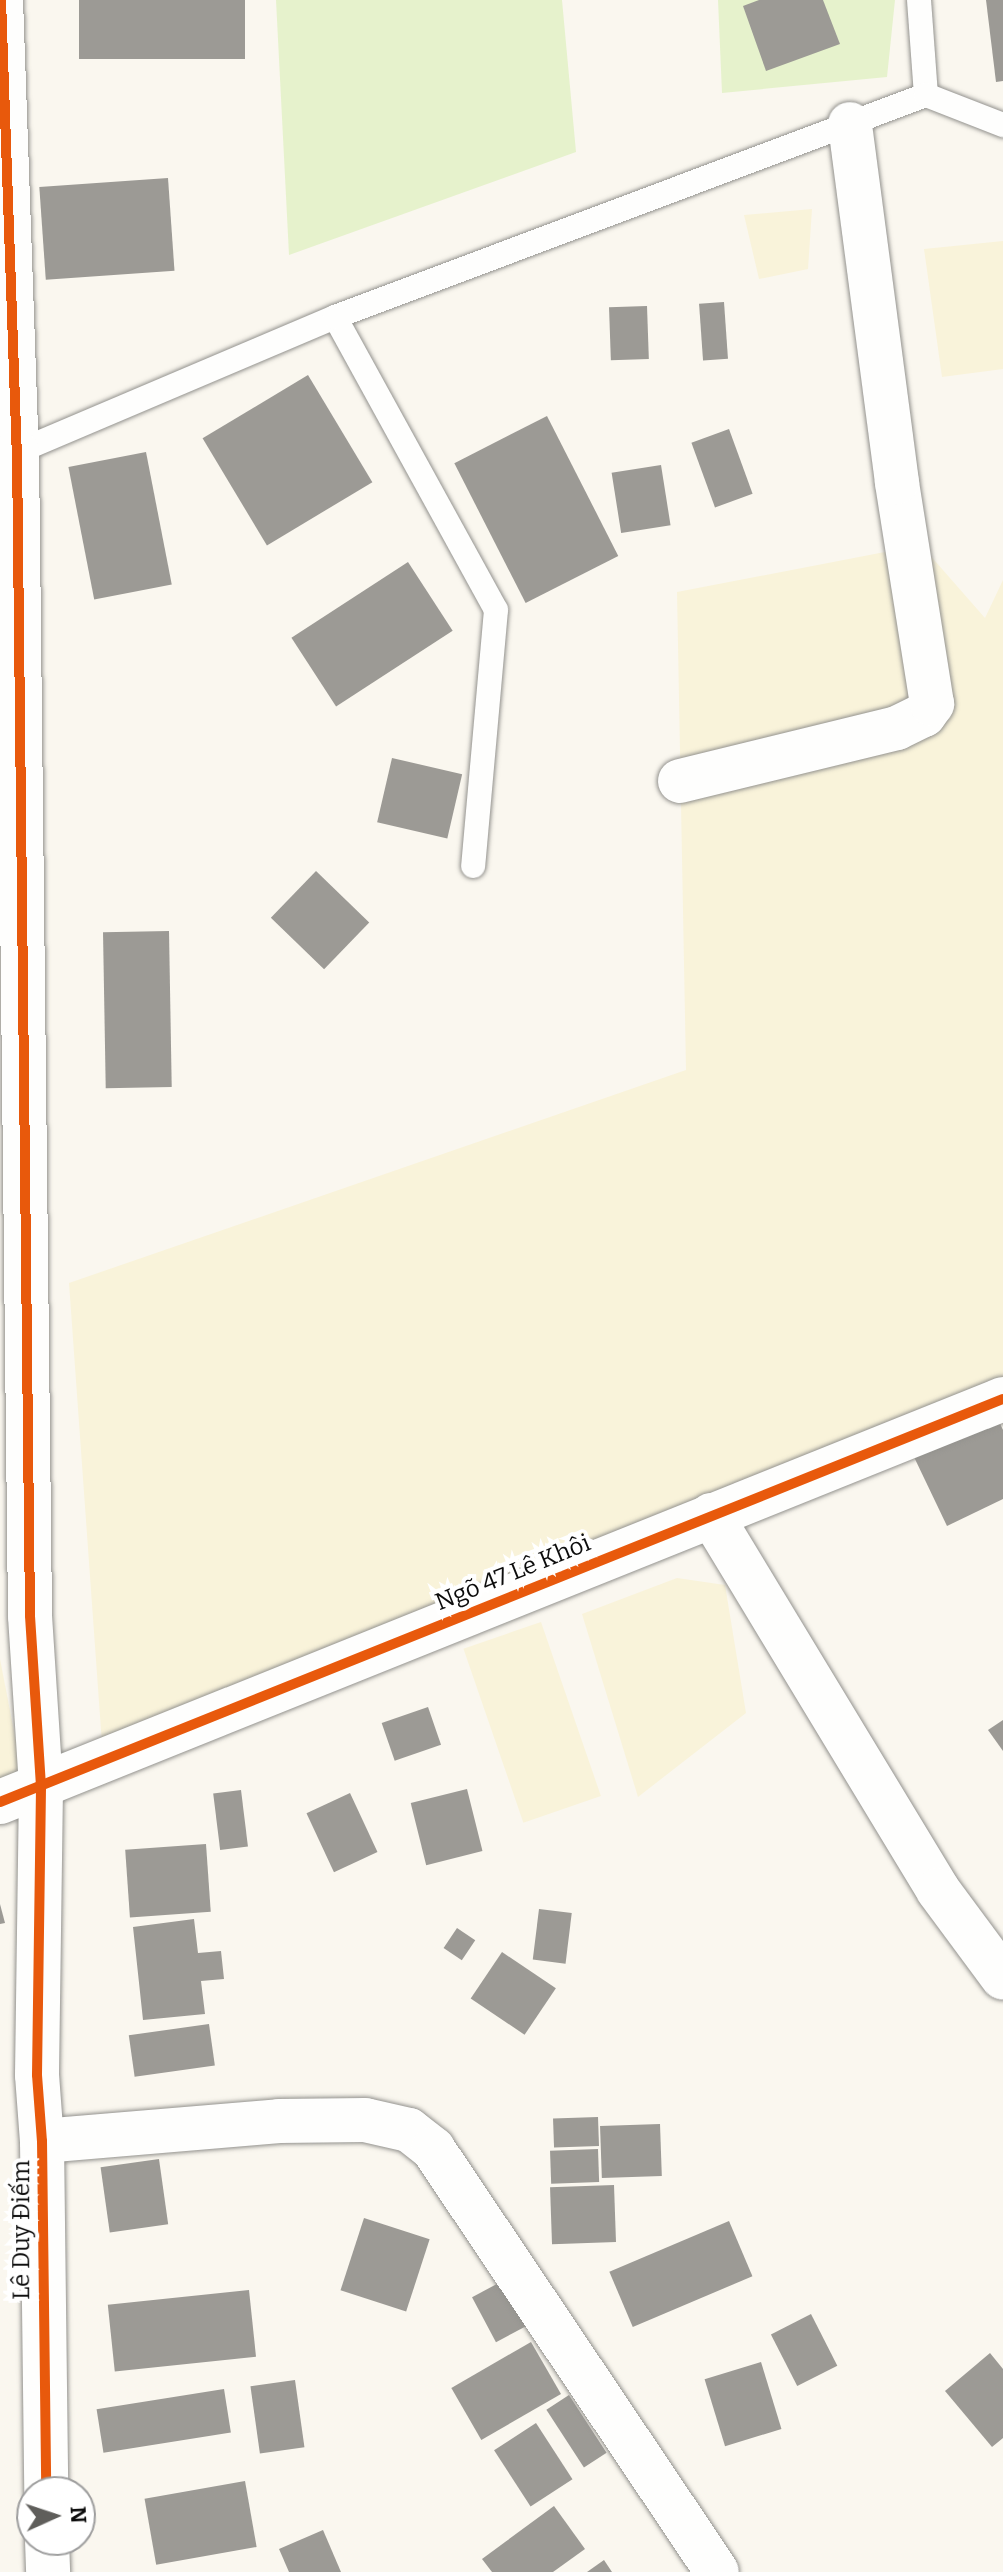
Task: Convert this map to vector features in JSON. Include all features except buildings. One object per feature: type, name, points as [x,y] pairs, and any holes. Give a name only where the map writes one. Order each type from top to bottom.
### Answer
[{"type":"street","name":"Lê Duy Điếm","points":[[1,0],[8,453],[15,1620],[41,1788],[37,2075],[42,2141],[46,2476]]},
{"type":"street","points":[[680,781],[897,728],[924,715],[932,704],[897,482],[850,124]]},
{"type":"street","name":"Ngõ 47 Lê Khôi","points":[[0,1802],[41,1788],[103,1758],[1003,1399]]},
{"type":"street","points":[[711,1515],[938,1890],[1003,1978]]},
{"type":"street","points":[[42,2141],[279,2121],[365,2120],[409,2130],[433,2149],[717,2572]]},
{"type":"lane","points":[[919,0],[926,95]]},
{"type":"lane","points":[[8,453],[335,317],[926,95],[1003,125]]},
{"type":"lane","points":[[335,317],[496,610],[473,866]]},
{"type":"shaded area","points":[[812,209],[808,269],[759,279],[744,215]]},
{"type":"shaded area","points":[[1003,241],[1003,369],[942,377],[924,249]]},
{"type":"shaded area","points":[[921,545],[985,618],[1003,580],[1003,1399],[103,1758],[69,1283],[686,1070],[677,592]]},
{"type":"shaded area","points":[[677,1578],[725,1585],[746,1713],[638,1797],[582,1614]]},
{"type":"shaded area","points":[[541,1622],[601,1796],[523,1823],[463,1649]]},
{"type":"shaded area","points":[[0,1659],[23,1778],[0,1785]]},
{"type":"green space","points":[[276,0],[562,0],[576,152],[289,255]]},
{"type":"green space","points":[[718,0],[895,0],[887,77],[722,93]]},
{"type":"cycle path","points":[[1,0],[17,452],[30,1616],[41,1788],[37,2075],[42,2141],[46,2476]]},
{"type":"cycle path","points":[[0,1802],[1003,1399]]}]
